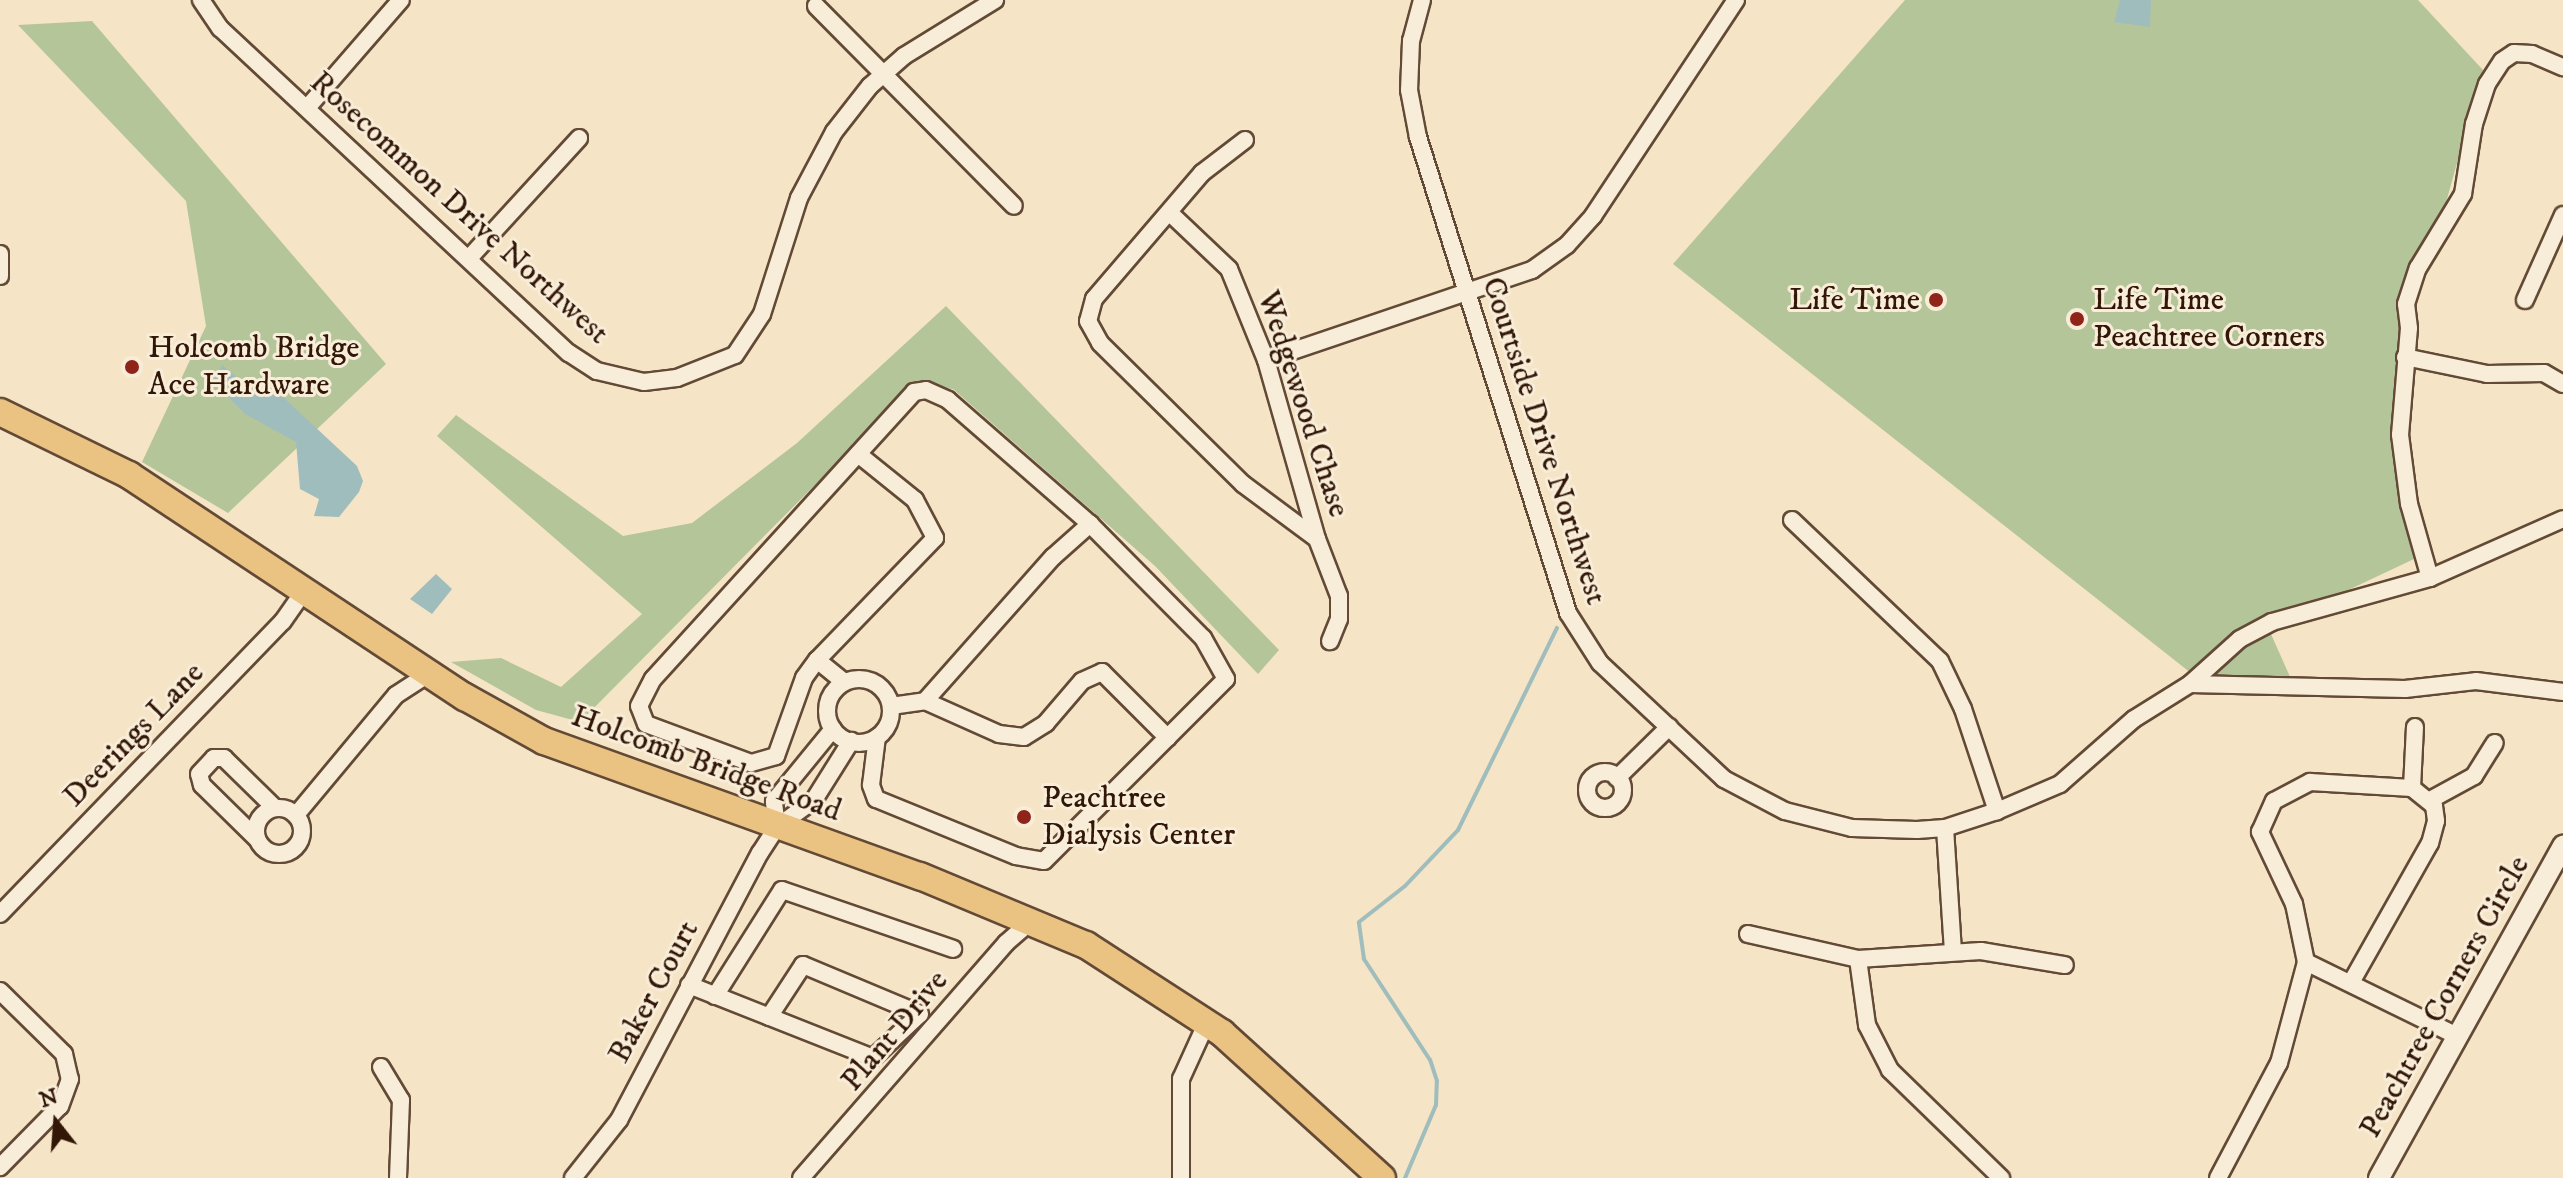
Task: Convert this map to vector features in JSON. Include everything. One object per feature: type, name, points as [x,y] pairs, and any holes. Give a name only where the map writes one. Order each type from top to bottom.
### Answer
[{"type":"main road","name":"Holcomb Bridge Road","points":[[0,412],[129,475],[430,673],[544,741],[1032,920],[1120,965],[1207,1022],[1382,1178]]},
{"type":"street","name":"Rosecommon Drive Northwest","points":[[201,0],[220,28],[471,256],[569,353],[597,371],[644,382],[709,368],[735,355],[751,335],[780,270],[799,198],[834,132],[882,76],[939,31],[995,0]]},
{"type":"street","points":[[307,108],[401,0]]},
{"type":"street","name":"Courtside Drive Northwest","points":[[1422,0],[1411,41],[1409,90],[1418,137],[1568,613],[1592,655],[1724,779],[1785,811],[1852,828],[1945,828],[1997,811],[2060,784],[2134,719],[2190,684],[2240,639],[2272,622],[2430,578],[2563,519]]},
{"type":"street","points":[[1266,360],[1532,270],[1567,245],[1593,216],[1736,0]]},
{"type":"street","points":[[816,6],[1014,206]]},
{"type":"street","points":[[2430,578],[2409,504],[2400,435],[2406,304],[2418,268],[2463,194],[2474,124],[2487,84],[2514,53],[2532,54],[2563,67]]},
{"type":"street","points":[[471,256],[579,138]]},
{"type":"street","points":[[1245,140],[1202,173],[1171,214],[1094,299],[1088,321],[1100,343],[1243,484],[1317,539]]},
{"type":"street","name":"Wedgewood Chase","points":[[1171,214],[1229,269],[1266,360],[1317,539],[1339,596],[1339,619],[1330,641]]},
{"type":"street","points":[[2525,300],[2559,234],[2563,215]]},
{"type":"street","points":[[0,254],[0,276]]},
{"type":"street","points":[[2405,357],[2497,374],[2544,373],[2563,384]]},
{"type":"street","points":[[817,660],[844,682],[874,682],[891,706],[888,723],[877,737],[871,785],[876,799],[1016,856],[1044,861],[1226,679],[1224,668],[1181,614],[1090,524],[948,400],[926,390],[914,392],[653,679],[639,706],[640,716],[646,724],[751,763],[776,756],[804,678],[817,660],[935,538],[915,500],[858,454]]},
{"type":"street","points":[[1792,520],[1940,661],[1963,709],[1997,811]]},
{"type":"street","points":[[925,701],[1053,557],[1090,524]]},
{"type":"street","name":"Deerings Lane","points":[[0,914],[283,621],[304,591]]},
{"type":"street","points":[[891,706],[925,701],[999,734],[1024,737],[1046,723],[1082,681],[1102,672],[1168,738]]},
{"type":"street","points":[[296,815],[396,695],[430,673]]},
{"type":"street","points":[[2190,684],[2405,689],[2476,681],[2563,692]]},
{"type":"street","points":[[844,682],[830,698],[833,729],[774,801],[777,827],[814,800],[851,741]]},
{"type":"street","points":[[1617,778],[1669,727]]},
{"type":"street","points":[[2412,788],[2415,727]]},
{"type":"street","points":[[833,729],[851,741],[877,737]]},
{"type":"street","points":[[2432,799],[2474,776],[2495,743]]},
{"type":"street","points":[[214,758],[224,758],[275,808],[296,815],[302,830],[291,850],[269,852],[202,785],[199,774],[214,758]]},
{"type":"street","points":[[2218,1178],[2279,1063],[2306,962],[2294,904],[2260,832],[2267,811],[2287,791],[2310,782],[2412,788],[2432,799]]},
{"type":"street","points":[[2352,981],[2430,843],[2436,821],[2432,799]]},
{"type":"street","points":[[256,838],[261,816],[275,808]]},
{"type":"street","name":"Baker Court","points":[[573,1178],[619,1120],[689,985],[777,827]]},
{"type":"street","points":[[1945,828],[1953,951]]},
{"type":"street","name":"Peachtree Corners Circle","points":[[2379,1178],[2455,1035],[2563,846]]},
{"type":"street","points":[[715,996],[782,890],[953,949]]},
{"type":"street","name":"Plant Drive","points":[[801,1178],[1006,943],[1032,920]]},
{"type":"street","points":[[1748,934],[1858,959],[1953,951],[2033,956],[2065,965]]},
{"type":"street","points":[[1858,959],[1867,1025],[1890,1070],[2001,1178]]},
{"type":"street","points":[[2306,962],[2352,981],[2455,1035]]},
{"type":"street","points":[[689,985],[715,996],[873,1058],[920,1014],[803,965],[769,1017]]},
{"type":"street","points":[[0,991],[64,1054],[70,1068],[60,1106],[0,1167]]},
{"type":"street","points":[[1181,1178],[1181,1079],[1207,1022]]},
{"type":"street","points":[[381,1067],[401,1100],[398,1178]]},
{"type":"green space","name":"Life Time Peachtree Corners","points":[[1905,0],[2418,0],[2483,70],[2435,242],[2412,296],[2400,420],[2431,551],[2308,609],[2271,634],[2291,679],[2201,681],[1673,264]]},
{"type":"green space","points":[[92,21],[386,364],[228,513],[142,462],[206,326],[186,201],[18,25]]},
{"type":"green space","points":[[946,306],[1279,650],[1258,674],[1155,566],[953,389],[914,385],[580,722],[536,710],[451,662],[501,658],[561,687],[642,614],[437,436],[456,415],[623,536],[692,523],[797,443]]},
{"type":"water","points":[[2120,0],[2151,0],[2150,27],[2114,22]]},
{"type":"water","points":[[222,365],[255,392],[283,397],[357,466],[363,481],[359,492],[339,517],[314,516],[319,499],[300,489],[296,442],[245,414],[225,394],[214,381]]},
{"type":"water","points":[[436,574],[452,589],[432,614],[410,599]]},
{"type":"waterway","points":[[1405,1178],[1436,1105],[1437,1081],[1430,1060],[1364,959],[1359,922],[1405,886],[1458,830],[1557,628]]},
{"type":"place","name":"Life Time","points":[[1936,300]]},
{"type":"place","name":"Life Time Peachtree Corners","points":[[2077,319]]},
{"type":"place","name":"Holcomb Bridge Ace Hardware","points":[[132,367]]},
{"type":"place","name":"Peachtree Dialysis Center","points":[[1024,817]]}]
